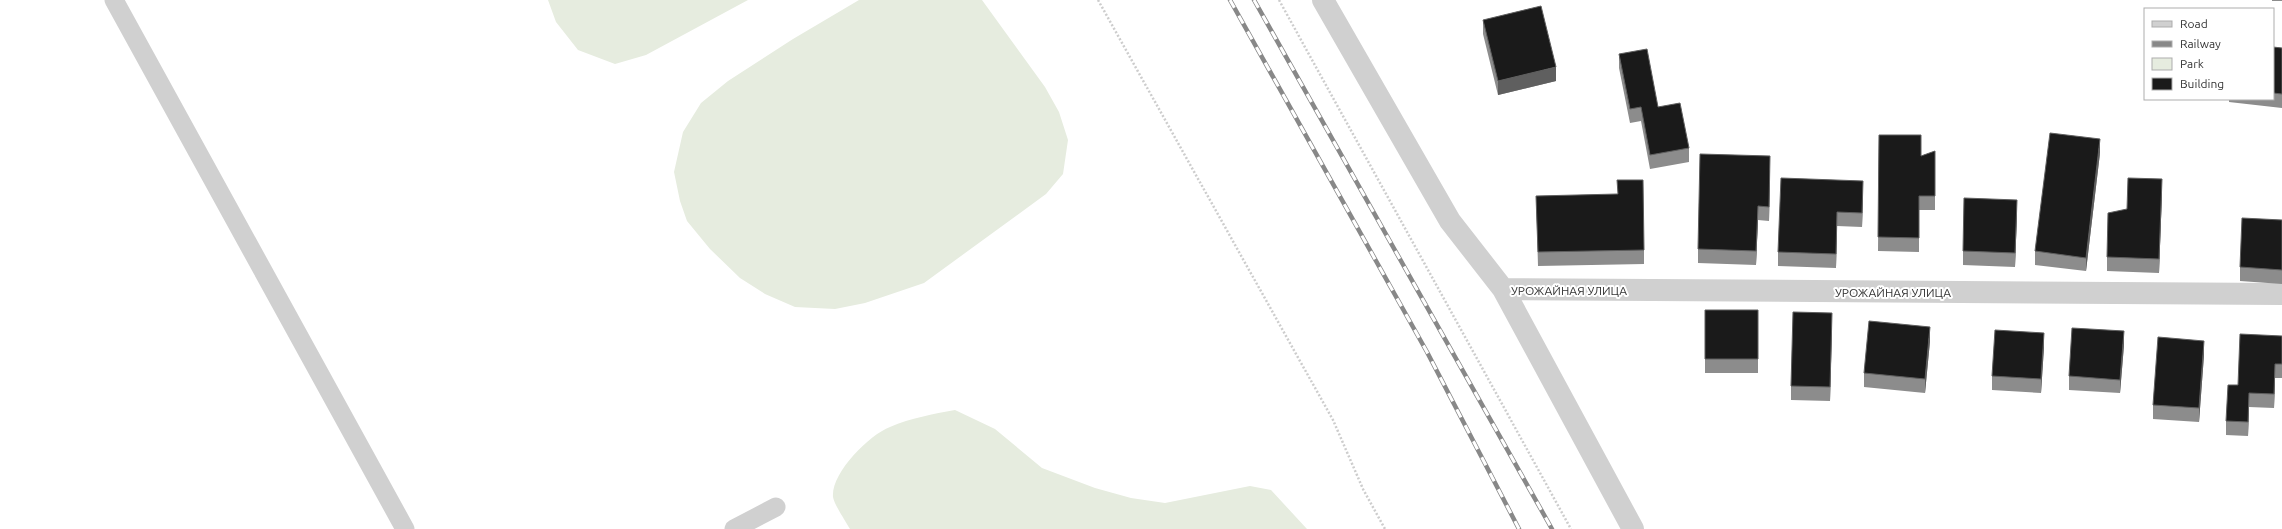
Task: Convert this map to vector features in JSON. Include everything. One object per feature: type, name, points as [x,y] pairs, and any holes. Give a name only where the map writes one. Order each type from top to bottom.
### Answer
[{"type":"street","points":[[1323,0],[1450,221],[1503,289],[1633,529]]},
{"type":"street","name":"УРОЖАЙНАЯ УЛИЦА","points":[[1503,289],[2282,294]]},
{"type":"lane","points":[[114,0],[405,529]]},
{"type":"lane","points":[[734,529],[776,507]]},
{"type":"path","points":[[1098,0],[1332,420],[1363,489],[1385,529]]},
{"type":"path","points":[[1279,0],[1571,529]]},
{"type":"green space","points":[[548,0],[748,0],[646,55],[615,64],[578,50],[556,22]]},
{"type":"green space","points":[[859,0],[982,0],[1045,87],[1059,112],[1068,140],[1063,174],[1046,194],[924,283],[865,303],[835,309],[795,307],[765,294],[740,278],[710,249],[687,221],[680,201],[674,172],[683,132],[701,103],[728,81],[793,39]]},
{"type":"green space","points":[[955,410],[995,429],[1042,468],[1095,488],[1131,498],[1165,503],[1250,486],[1271,490],[1307,529],[850,529],[833,497],[834,487],[838,477],[853,456],[862,446],[881,431],[914,419]]},
{"type":"building","points":[[1541,6],[1556,67],[1498,81],[1483,20]]},
{"type":"building","points":[[2274,47],[2282,48],[2282,94],[2274,93]]},
{"type":"building","points":[[1647,49],[1658,107],[1680,103],[1689,148],[1650,155],[1641,107],[1630,109],[1619,54]]},
{"type":"building","points":[[2050,133],[2100,139],[2086,258],[2035,251]]},
{"type":"building","points":[[1879,135],[1921,135],[1921,156],[1935,151],[1935,196],[1919,196],[1919,238],[1878,237]]},
{"type":"building","points":[[1700,154],[1770,156],[1769,207],[1758,206],[1756,251],[1698,249]]},
{"type":"building","points":[[1781,178],[1863,181],[1862,213],[1837,212],[1836,254],[1778,252]]},
{"type":"building","points":[[2128,178],[2162,179],[2159,259],[2107,257],[2108,213],[2127,209]]},
{"type":"building","points":[[1617,180],[1643,180],[1644,250],[1538,252],[1536,196],[1618,194]]},
{"type":"building","points":[[1964,198],[2017,200],[2015,253],[1963,251]]},
{"type":"building","points":[[2242,218],[2282,220],[2282,270],[2240,267]]},
{"type":"building","points":[[1705,310],[1758,310],[1758,359],[1705,359]]},
{"type":"building","points":[[1793,312],[1832,313],[1830,387],[1791,386]]},
{"type":"building","points":[[1869,321],[1930,327],[1925,379],[1864,373]]},
{"type":"building","points":[[2072,328],[2124,331],[2120,380],[2069,376]]},
{"type":"building","points":[[1995,330],[2044,333],[2041,379],[1992,376]]},
{"type":"building","points":[[2240,334],[2282,336],[2282,364],[2275,364],[2274,394],[2249,393],[2248,422],[2226,421],[2228,385],[2238,385]]},
{"type":"building","points":[[2158,337],[2204,341],[2199,408],[2153,405]]},
{"type":"railway","points":[[1230,0],[1427,352],[1519,529]]},
{"type":"railway","points":[[1254,0],[1552,529]]}]
